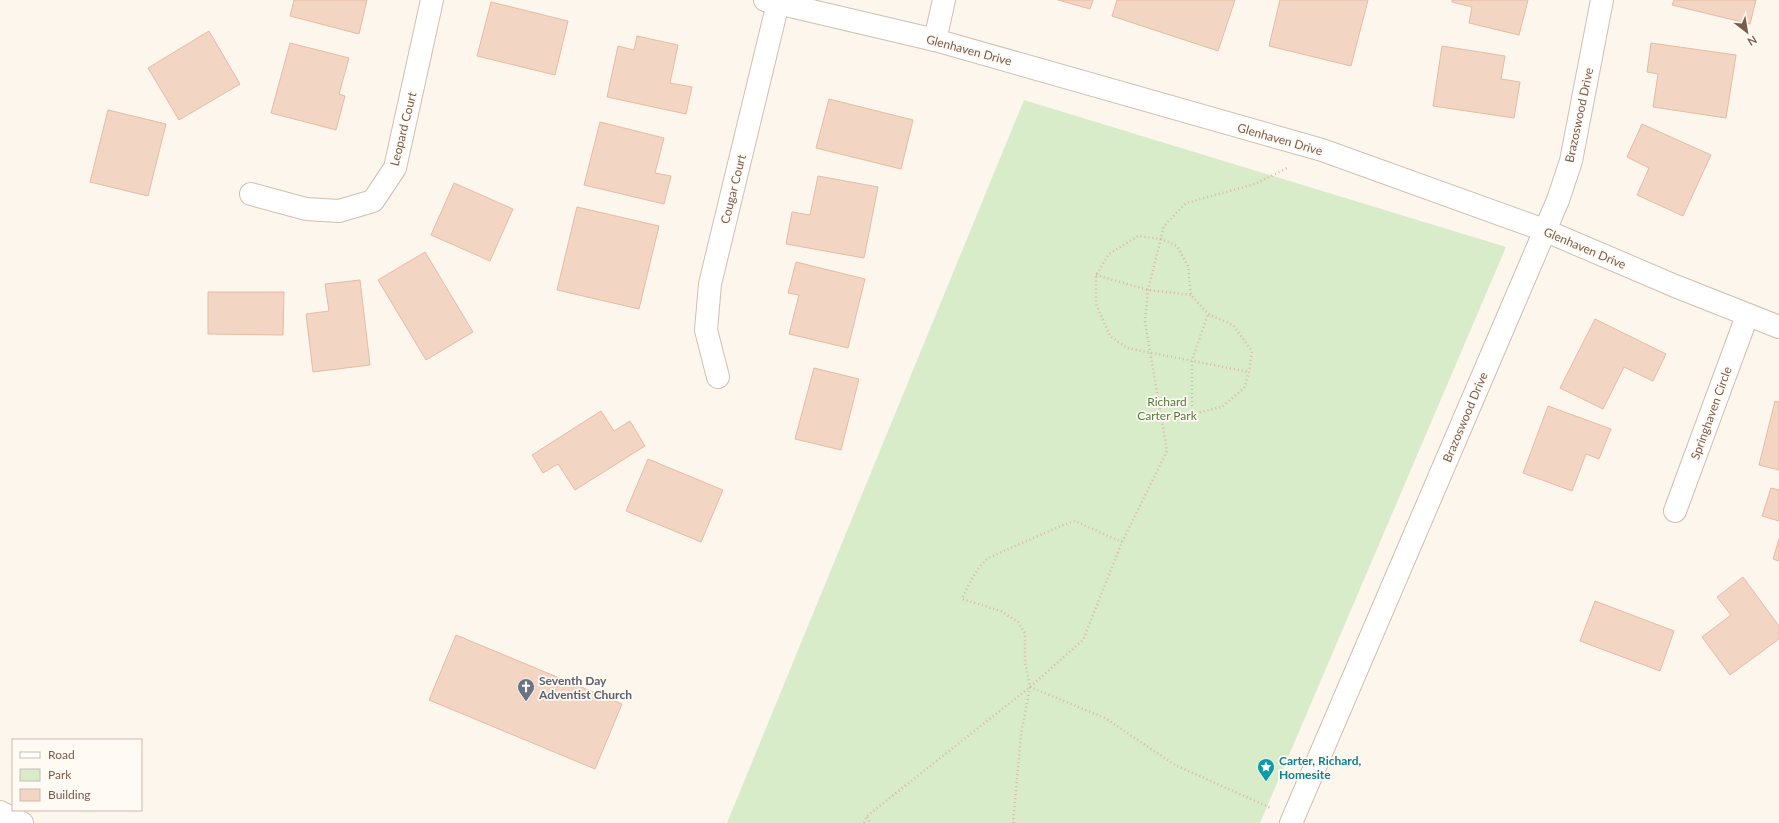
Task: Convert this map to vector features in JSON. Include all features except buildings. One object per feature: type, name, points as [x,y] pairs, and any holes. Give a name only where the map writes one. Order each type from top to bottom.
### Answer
[{"type":"street","name":"Leopard Court","points":[[251,194],[306,209],[339,211],[373,201],[395,168],[432,0]]},
{"type":"street","points":[[935,40],[944,0]]},
{"type":"street","name":"Brazoswood Drive","points":[[1292,821],[1558,200],[1571,161],[1602,0]]},
{"type":"street","name":"Glenhaven Drive","points":[[772,2],[935,40],[1322,150],[1544,230],[1747,316],[1779,327]]},
{"type":"street","name":"Cougar Court","points":[[718,377],[706,330],[710,284],[772,2]]},
{"type":"street","name":"Springhaven Circle","points":[[1675,511],[1747,316]]},
{"type":"street","points":[[0,812],[22,823]]},
{"type":"path","points":[[864,823],[867,816],[1030,687],[1083,640],[1122,542],[1167,451],[1144,322],[1148,290],[1164,226],[1186,203],[1255,184],[1322,150]]},
{"type":"path","points":[[1160,416],[1192,414],[1222,408],[1244,388],[1250,372],[1252,351],[1233,325],[1208,314],[1191,295],[1188,266],[1177,246],[1161,239],[1138,236],[1109,254],[1096,275],[1096,304],[1110,336],[1127,348],[1150,351],[1250,372]]},
{"type":"path","points":[[1096,275],[1148,290],[1191,295]]},
{"type":"path","points":[[1192,414],[1192,360],[1208,314]]},
{"type":"path","points":[[1012,823],[1021,735],[1030,687],[1025,662],[1025,633],[1018,622],[1001,611],[962,599],[972,577],[981,564],[999,552],[1063,525],[1075,522],[1122,542]]},
{"type":"path","points":[[1030,687],[1105,718],[1175,765],[1259,801],[1292,821]]},
{"type":"path","points":[[867,816],[871,823]]},
{"type":"green space","name":"Richard Carter Park","points":[[1024,100],[1506,247],[1260,823],[727,823]]},
{"type":"place","name":"Seventh Day Adventist Church","points":[[526,702]]},
{"type":"place","name":"Carter, Richard, Homesite","points":[[1266,782]]}]
